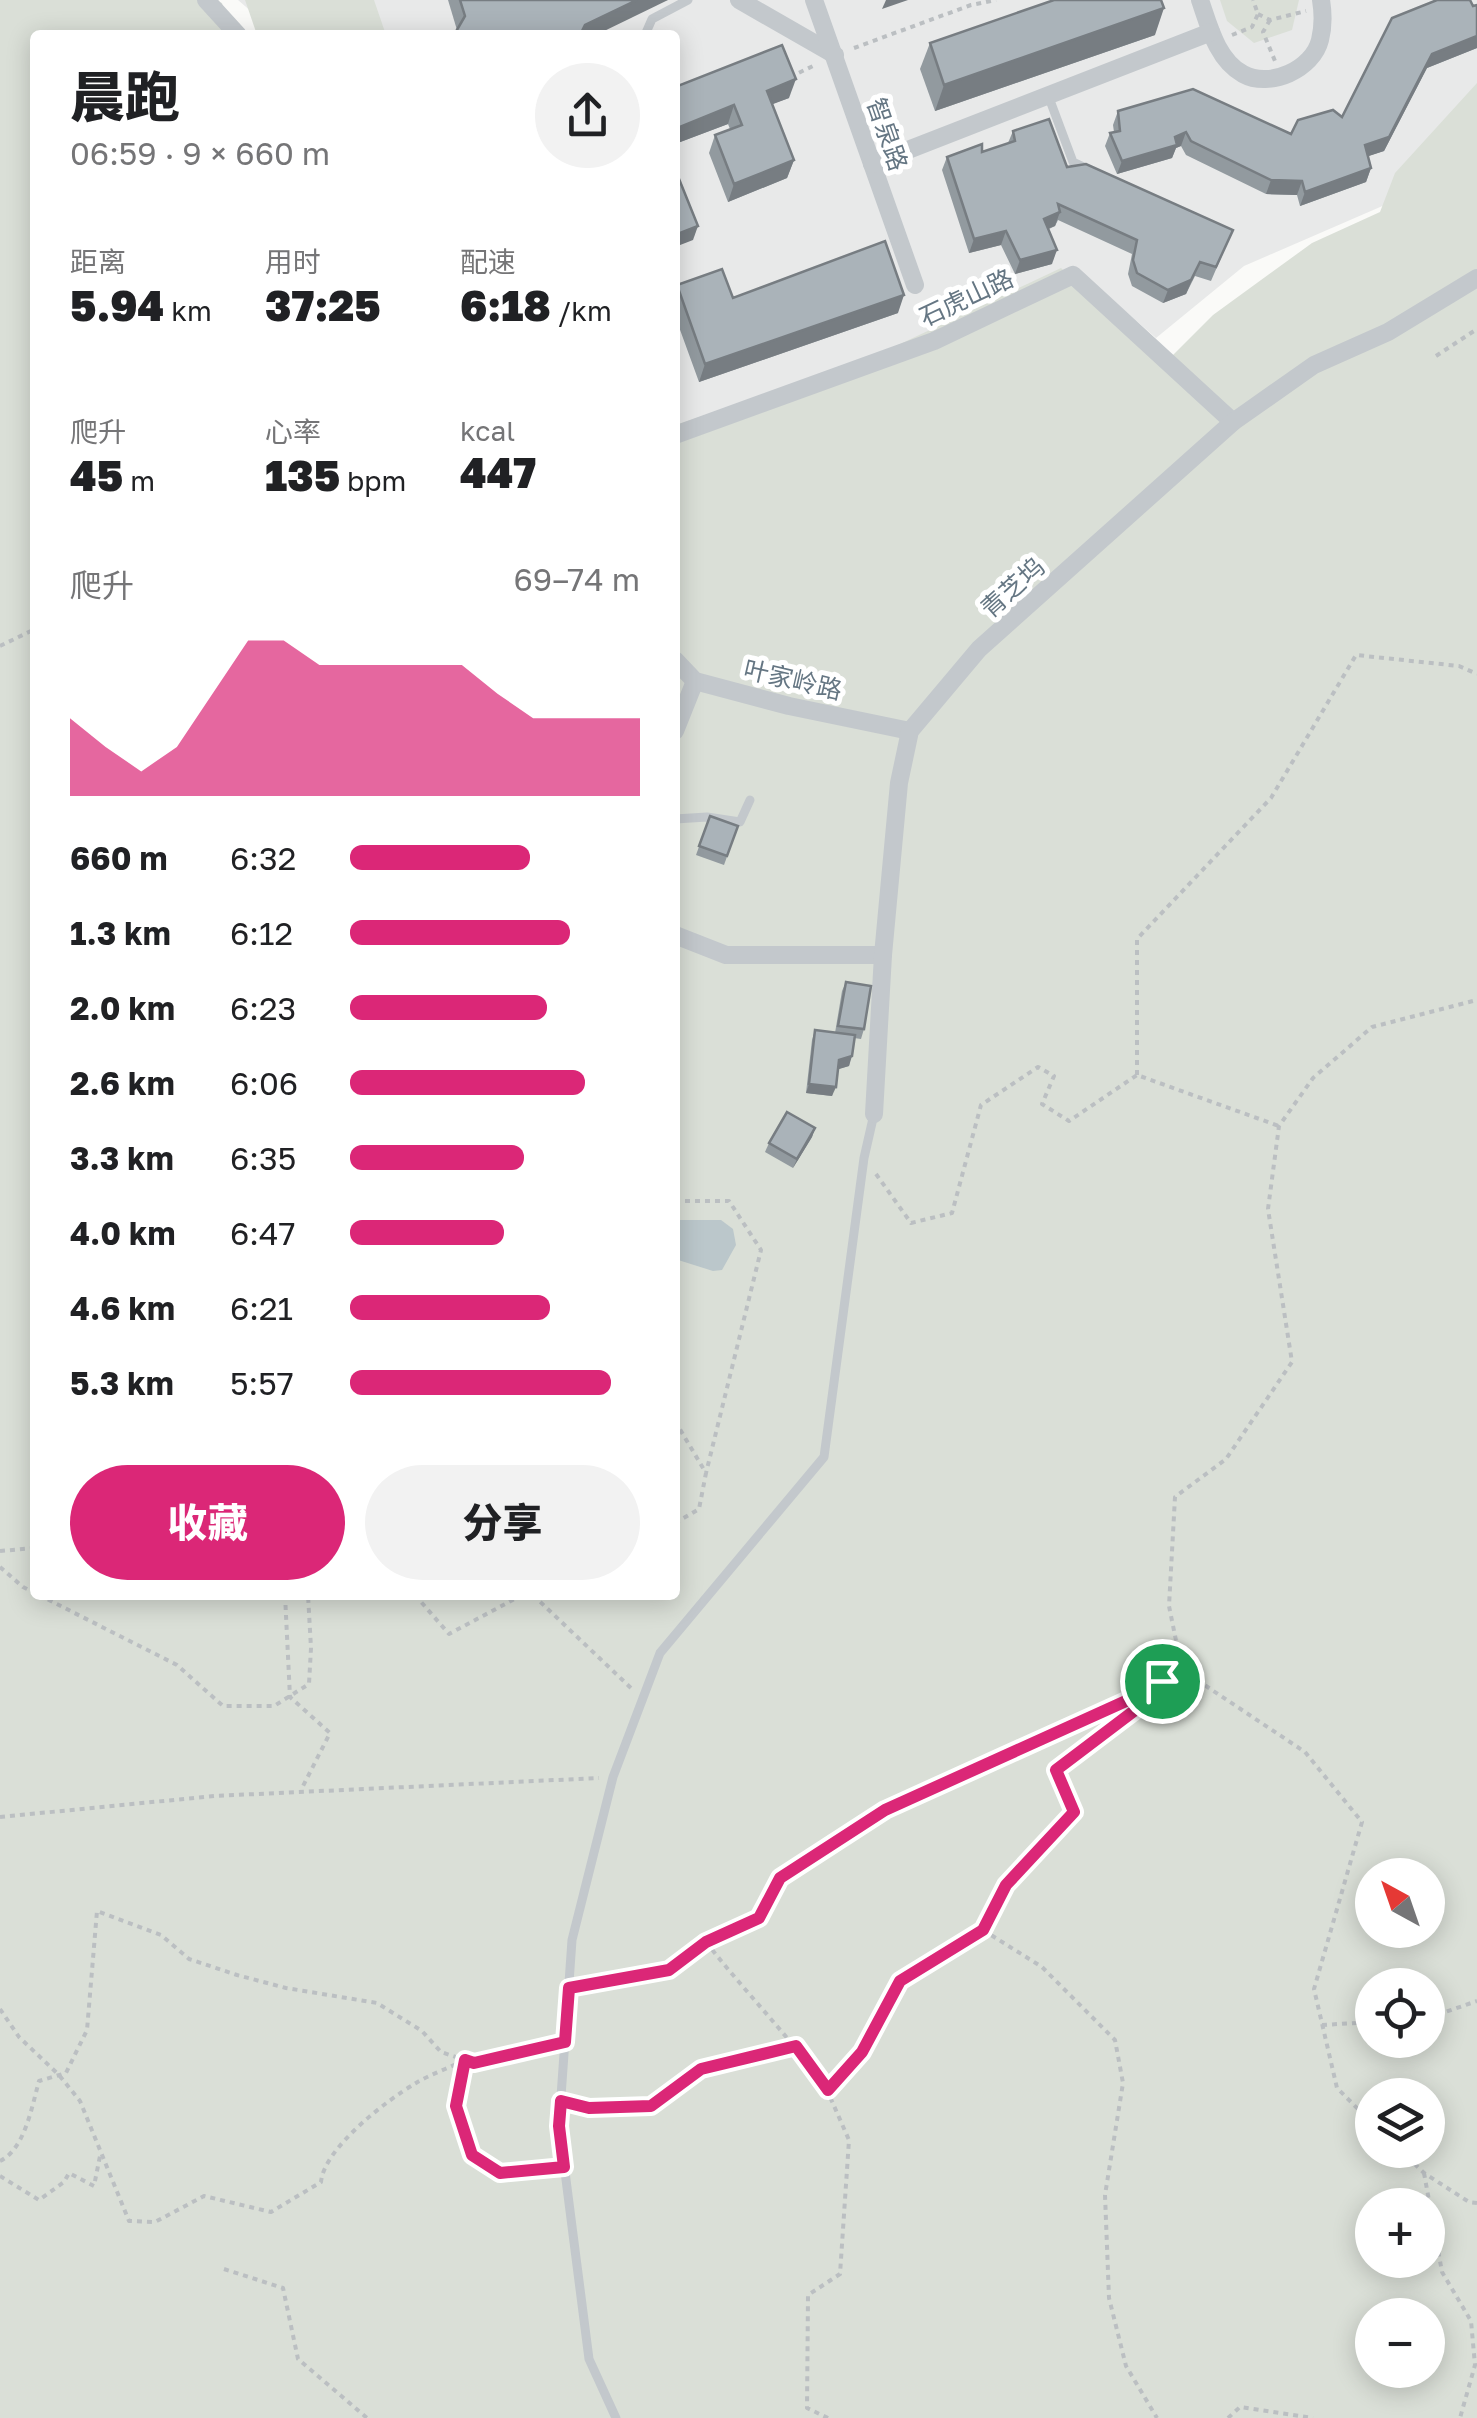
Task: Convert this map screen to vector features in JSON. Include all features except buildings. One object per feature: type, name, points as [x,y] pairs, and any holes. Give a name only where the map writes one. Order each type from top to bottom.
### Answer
[{"type":"street","points":[[206,0],[233,30]]},
{"type":"street","points":[[739,0],[835,55]]},
{"type":"street","name":"智泉路","points":[[814,0],[916,284]]},
{"type":"street","points":[[1200,0],[1213,37],[1229,63],[1242,74],[1259,80],[1280,77],[1307,63],[1320,42],[1321,3]]},
{"type":"street","points":[[872,164],[1213,37]]},
{"type":"street","name":"石虎山路","points":[[680,433],[934,340],[1073,275],[1233,422]]},
{"type":"street","name":"青芝坞","points":[[874,1114],[883,955],[899,783],[910,731],[979,649],[1233,422],[1314,365],[1388,332],[1476,282]]},
{"type":"street","points":[[680,665],[695,681],[680,718]]},
{"type":"street","name":"叶家岭路","points":[[695,681],[789,706],[910,731]]},
{"type":"street","points":[[680,938],[726,955],[883,955]]},
{"type":"lane","points":[[646,30],[652,18],[688,0]]},
{"type":"lane","points":[[1048,96],[1074,162],[1103,177]]},
{"type":"lane","points":[[680,819],[707,816],[740,822],[750,800]]},
{"type":"lane","points":[[616,2418],[589,2359],[559,2126],[572,1940],[613,1777],[660,1654],[824,1457],[864,1158],[874,1114]]},
{"type":"path","points":[[782,80],[835,55],[972,5],[996,0]]},
{"type":"path","points":[[1253,0],[1258,14],[1270,20]]},
{"type":"path","points":[[1280,77],[1264,32],[1270,20],[1321,3]]},
{"type":"path","points":[[1252,27],[1258,14]]},
{"type":"path","points":[[1213,37],[1252,27],[1264,32]]},
{"type":"path","points":[[916,284],[934,340]]},
{"type":"path","points":[[1436,356],[1477,329]]},
{"type":"path","points":[[0,646],[30,631]]},
{"type":"path","points":[[1137,1074],[1136,940],[1271,798],[1356,655],[1459,666],[1477,674]]},
{"type":"path","points":[[1355,2106],[1337,2088],[1314,1989],[1362,1822],[1304,1752],[1182,1670],[1168,1606],[1175,1497],[1226,1460],[1292,1362],[1268,1209],[1279,1126],[1313,1078],[1372,1027],[1477,1000]]},
{"type":"path","points":[[864,1158],[911,1224],[952,1214],[981,1105],[1038,1067],[1054,1076],[1042,1104],[1069,1122],[1137,1074]]},
{"type":"path","points":[[1137,1074],[1279,1126]]},
{"type":"path","points":[[680,1201],[729,1200],[761,1250],[699,1509],[680,1520]]},
{"type":"path","points":[[680,1429],[706,1473]]},
{"type":"path","points":[[0,1552],[30,1549]]},
{"type":"path","points":[[0,1567],[30,1590]]},
{"type":"path","points":[[49,1600],[177,1665],[223,1706],[274,1706],[309,1684],[308,1600]]},
{"type":"path","points":[[285,1600],[290,1697],[330,1733],[300,1792]]},
{"type":"path","points":[[419,1600],[448,1634],[513,1600]]},
{"type":"path","points":[[538,1600],[642,1699]]},
{"type":"path","points":[[569,1988],[669,1970],[706,1942],[759,1918],[780,1878],[885,1810],[1126,1701],[1182,1670]]},
{"type":"path","points":[[828,2090],[862,2052],[900,1981],[983,1930],[1006,1885],[1074,1812],[1056,1770],[1155,1695],[1162,1681]]},
{"type":"path","points":[[0,1817],[214,1796],[613,1777]]},
{"type":"path","points":[[0,2161],[8,2157],[27,2124],[39,2081],[66,2073],[87,2030],[97,1911],[161,1935],[189,1959],[237,1975],[286,1988],[377,2002],[422,2032],[441,2052],[474,2063],[565,2042]]},
{"type":"path","points":[[983,1930],[1042,1967],[1115,2040],[1123,2083],[1104,2195],[1109,2298],[1126,2366],[1157,2418]]},
{"type":"path","points":[[706,1942],[744,1992],[796,2046],[828,2090],[849,2140],[840,2274],[808,2294],[808,2408],[828,2418]]},
{"type":"path","points":[[1445,2012],[1476,2002]]},
{"type":"path","points":[[2,2011],[19,2037],[80,2101],[129,2221],[155,2222],[204,2196],[271,2212],[321,2182],[322,2172],[356,2128],[415,2084],[465,2060]]},
{"type":"path","points":[[0,2022],[2,2011]]},
{"type":"path","points":[[1322,2025],[1355,2023]]},
{"type":"path","points":[[561,2101],[589,2108],[651,2106],[701,2069],[796,2046]]},
{"type":"path","points":[[465,2060],[456,2106],[472,2155],[500,2173],[564,2167]]},
{"type":"path","points":[[0,2176],[40,2200],[64,2182],[69,2173],[94,2186],[100,2154]]},
{"type":"path","points":[[1419,2168],[1477,2204]]},
{"type":"path","points":[[1424,2173],[1442,2272],[1471,2321],[1475,2365],[1460,2418]]},
{"type":"path","points":[[224,2269],[283,2288],[298,2359],[367,2418]]},
{"type":"path","points":[[1228,2418],[1240,2407],[1312,2418]]},
{"type":"shaded area","points":[[0,0],[215,0],[222,3],[228,30],[30,30],[30,1600],[680,1600],[680,423],[843,371],[1061,268],[1163,365],[1213,315],[1312,243],[1380,212],[1395,173],[1477,83],[1477,2418],[0,2418]]},
{"type":"shaded area","points":[[238,0],[1477,0],[1477,165],[1244,266],[1156,338],[1075,267],[924,337],[680,425],[680,30],[257,30],[253,13]]},
{"type":"shaded area","points":[[245,0],[374,0],[384,30],[255,30]]},
{"type":"shaded area","points":[[1220,0],[1299,0],[1292,30],[1254,43],[1227,21]]},
{"type":"shaded area","points":[[680,1220],[721,1220],[733,1229],[736,1245],[722,1270],[680,1261]]},
{"type":"route","points":[[1162,1681],[1155,1695],[1056,1770],[1074,1812],[1006,1885],[983,1930],[900,1981],[862,2052],[828,2090],[796,2046],[701,2069],[651,2106],[589,2108],[561,2101],[559,2126],[564,2167],[500,2173],[472,2155],[456,2106],[465,2060],[474,2063],[565,2042],[569,1988],[669,1970],[706,1942],[759,1918],[780,1878],[885,1810],[1162,1681]]}]
